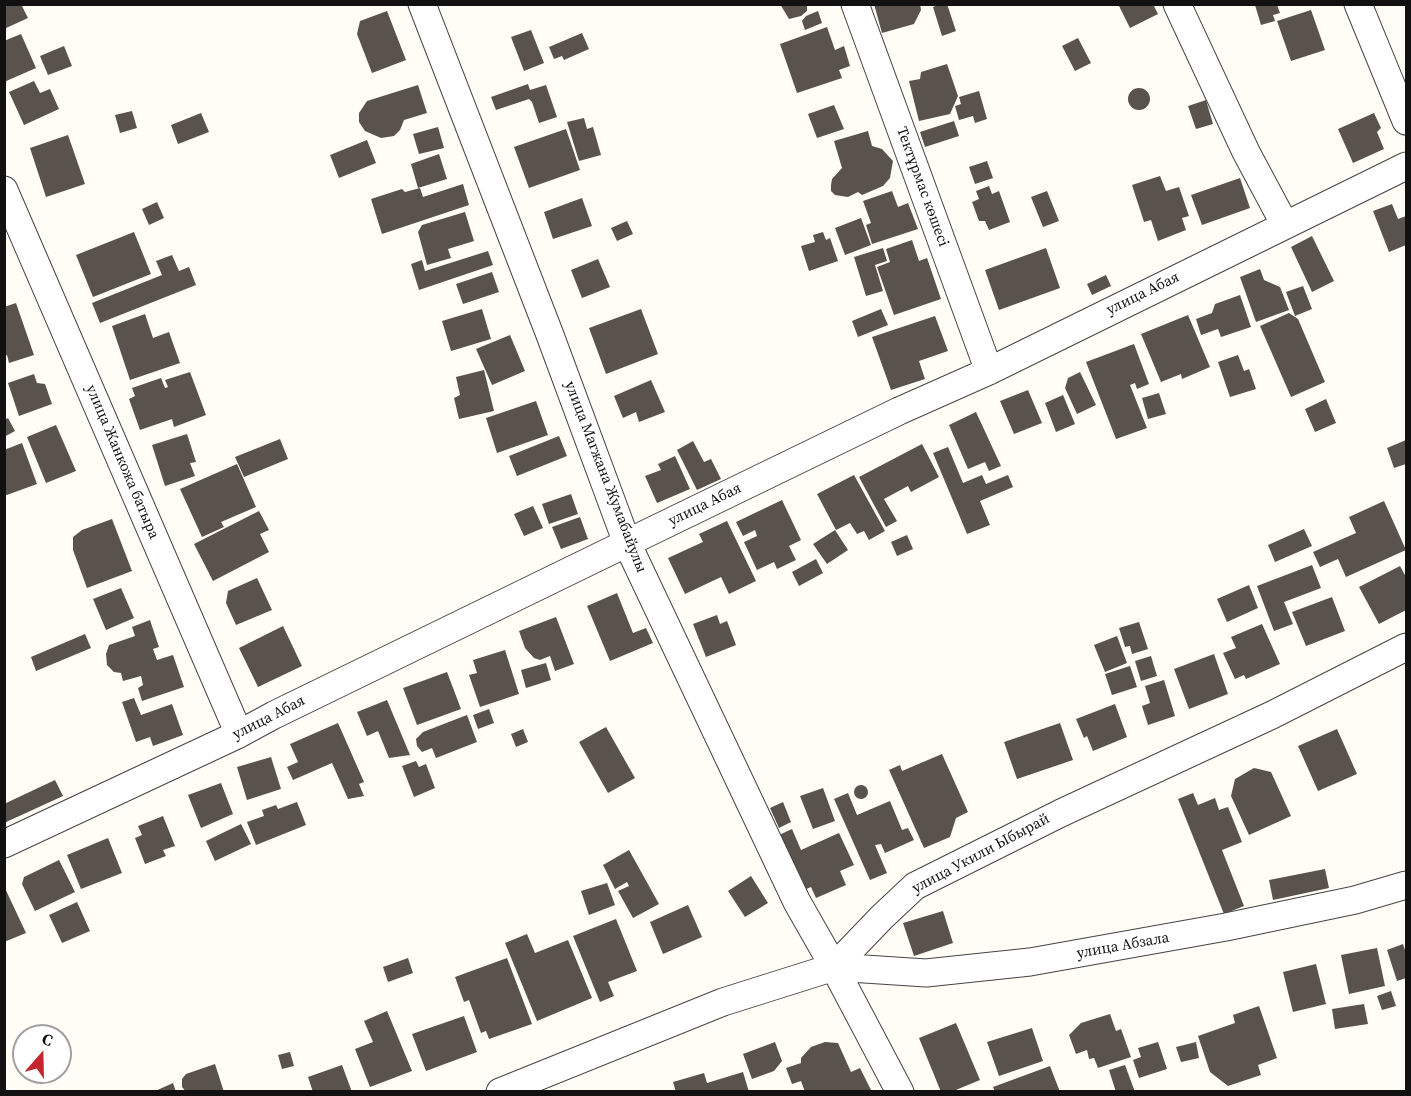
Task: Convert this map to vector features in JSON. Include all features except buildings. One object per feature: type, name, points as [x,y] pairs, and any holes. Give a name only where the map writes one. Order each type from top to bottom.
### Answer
[{"type":"street","name":"улица Магжана Жумабайулы","points":[[422,4],[550,335],[627,543],[797,902],[900,1092]]},
{"type":"street","name":"Тектұрмас көшесі","points":[[855,4],[989,370]]},
{"type":"street","points":[[1176,4],[1246,152],[1285,225]]},
{"type":"street","points":[[1358,4],[1407,121]]},
{"type":"street","name":"улица Абая","points":[[4,843],[239,734],[627,543],[1407,166]]},
{"type":"street","name":"улица Жанкожа батыра","points":[[4,190],[239,734]]},
{"type":"street","name":"улица Укили Ыбырай","points":[[500,1092],[723,1002],[834,967],[915,886],[1061,813],[1272,716],[1407,648]]},
{"type":"street","name":"улица Абзала","points":[[834,967],[926,973],[1030,962],[1226,927],[1355,900],[1407,885]]}]
